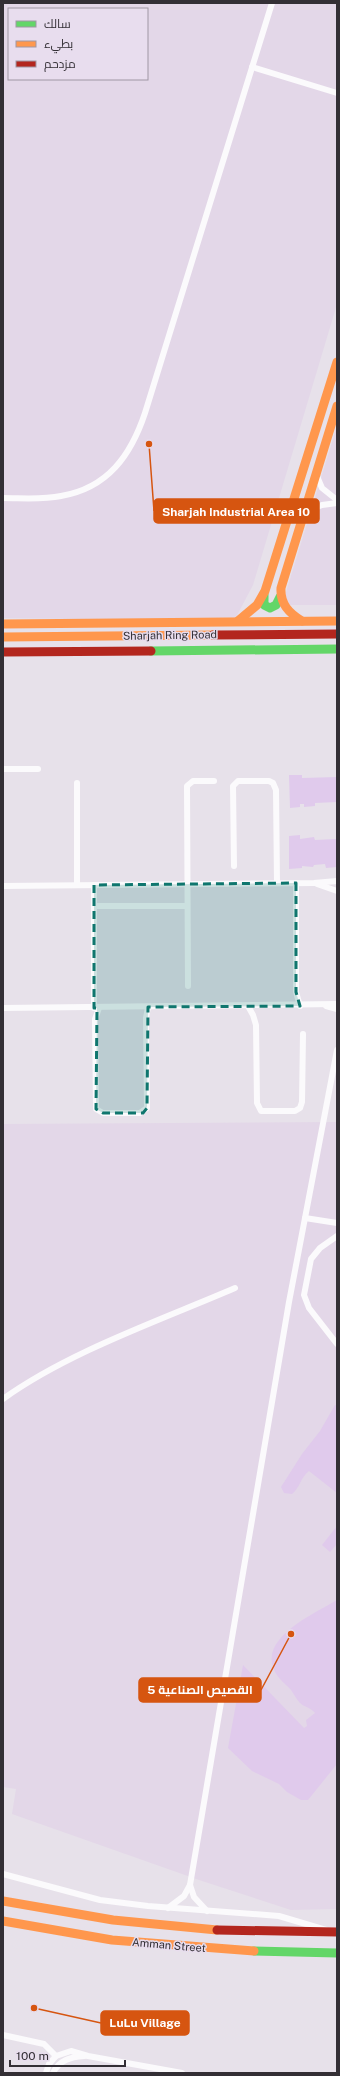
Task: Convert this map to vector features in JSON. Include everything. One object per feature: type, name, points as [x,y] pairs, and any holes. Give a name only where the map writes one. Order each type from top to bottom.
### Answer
[{"type":"main road","points":[[337,362],[264,591],[263,602],[267,607],[274,607],[280,597],[283,579],[337,406]]},
{"type":"main road","points":[[238,621],[254,608],[264,591]]},
{"type":"main road","points":[[280,597],[286,609],[303,622]]},
{"type":"main road","points":[[3,624],[238,621],[337,622]]},
{"type":"main road","name":"Sharjah Ring Road","points":[[3,637],[337,634]]},
{"type":"main road","name":"Sharjah Ring Road","points":[[3,652],[337,649]]},
{"type":"main road","name":"Amman Street","points":[[3,1901],[115,1920],[234,1929],[333,1932]]},
{"type":"main road","name":"Amman Street","points":[[3,1921],[112,1940],[158,1945],[286,1953],[337,1953]]},
{"type":"street","points":[[3,498],[51,498],[82,490],[110,473],[130,449],[145,413],[272,3]]},
{"type":"street","points":[[252,67],[337,93]]},
{"type":"street","points":[[316,474],[322,488],[337,502]]},
{"type":"street","points":[[304,512],[322,505],[337,502]]},
{"type":"street","points":[[3,769],[38,769]]},
{"type":"street","points":[[188,986],[187,786],[193,781],[214,781]]},
{"type":"street","points":[[234,866],[233,786],[235,783],[241,781],[269,781],[276,790],[277,883]]},
{"type":"street","points":[[77,783],[78,885]]},
{"type":"street","points":[[3,886],[314,883],[337,881]]},
{"type":"street","points":[[296,883],[296,992],[300,1006]]},
{"type":"street","points":[[314,883],[337,891]]},
{"type":"street","points":[[94,885],[97,1008],[95,1019],[96,1109],[103,1113],[143,1113],[147,1108],[146,1018],[148,1007]]},
{"type":"street","points":[[94,906],[187,906]]},
{"type":"street","points":[[3,1008],[326,1006],[337,1004]]},
{"type":"street","points":[[248,1006],[256,1025],[257,1103],[260,1110],[295,1111],[300,1108],[302,1102],[303,1034]]},
{"type":"street","points":[[326,1006],[337,1009]]},
{"type":"street","points":[[168,1908],[179,1901],[190,1885],[305,1218],[337,1051]]},
{"type":"street","points":[[305,1218],[337,1223]]},
{"type":"street","points":[[337,1236],[320,1248],[311,1259],[304,1295],[306,1303],[312,1313],[337,1344]]},
{"type":"street","points":[[3,1399],[23,1386],[84,1354],[235,1288]]},
{"type":"street","points":[[3,1874],[100,1900],[168,1908],[279,1916],[333,1932]]},
{"type":"street","points":[[190,1885],[194,1897],[207,1911]]},
{"type":"street","points":[[3,2035],[44,2044],[56,2056]]},
{"type":"street","points":[[46,2073],[49,2064],[56,2056],[71,2052],[154,2071],[182,2073]]},
{"type":"street","points":[[52,2073],[58,2065],[69,2058],[88,2056]]},
{"type":"highlighted area","points":[[296,883],[296,992],[300,1006],[148,1007],[147,1108],[143,1113],[103,1113],[96,1109],[97,1008],[94,1008],[94,885]]},
{"type":"shaded area","points":[[3,3],[337,3],[337,304],[253,585],[234,621],[3,618]]},
{"type":"shaded area","points":[[337,426],[337,605],[282,605]]},
{"type":"shaded area","points":[[289,775],[302,775],[302,778],[337,777],[337,802],[315,803],[315,806],[304,807],[304,804],[300,804],[300,807],[290,808]]},
{"type":"shaded area","points":[[300,835],[300,839],[314,837],[315,840],[336,839],[337,867],[326,868],[325,864],[314,865],[313,867],[302,866],[302,868],[289,869],[289,836]]},
{"type":"shaded area","points":[[337,1122],[337,1909],[291,1910],[202,1881],[12,1814],[16,1789],[3,1787],[3,1124]]},
{"type":"shaded area","points":[[335,1405],[337,1405],[337,1493],[309,1471],[295,1492],[292,1494],[284,1493],[281,1487],[302,1454],[320,1431]]},
{"type":"shaded area","points":[[337,1526],[337,1544],[330,1552],[322,1545]]},
{"type":"shaded area","points":[[337,1600],[337,1764],[308,1800],[301,1800],[287,1792],[279,1784],[252,1771],[228,1748],[243,1665],[304,1728],[307,1726],[306,1720],[315,1713],[300,1703],[290,1689],[280,1679],[273,1666],[272,1653],[278,1642],[288,1631],[313,1613]]},
{"type":"traffic: fast","points":[[264,594],[264,605],[270,608],[276,605],[280,597]]},
{"type":"traffic: fast","points":[[151,651],[337,649]]},
{"type":"traffic: fast","points":[[254,1951],[337,1953]]},
{"type":"traffic: slow","points":[[238,621],[257,605],[265,591],[337,362]]},
{"type":"traffic: slow","points":[[302,621],[286,608],[282,599],[281,588],[337,406]]},
{"type":"traffic: slow","points":[[3,624],[337,621]]},
{"type":"traffic: slow","points":[[3,637],[213,635]]},
{"type":"traffic: slow","points":[[3,1901],[113,1920],[217,1930]]},
{"type":"traffic: slow","points":[[3,1921],[112,1940],[254,1951]]},
{"type":"traffic: jam","points":[[213,635],[337,634]]},
{"type":"traffic: jam","points":[[3,652],[151,651]]},
{"type":"traffic: jam","points":[[217,1930],[337,1932]]},
{"type":"place","name":"Sharjah Industrial Area 10","points":[[149,444]]},
{"type":"place","name":"القصيص الصناعية 5","points":[[291,1634]]},
{"type":"place","name":"LuLu Village","points":[[34,2008]]}]
